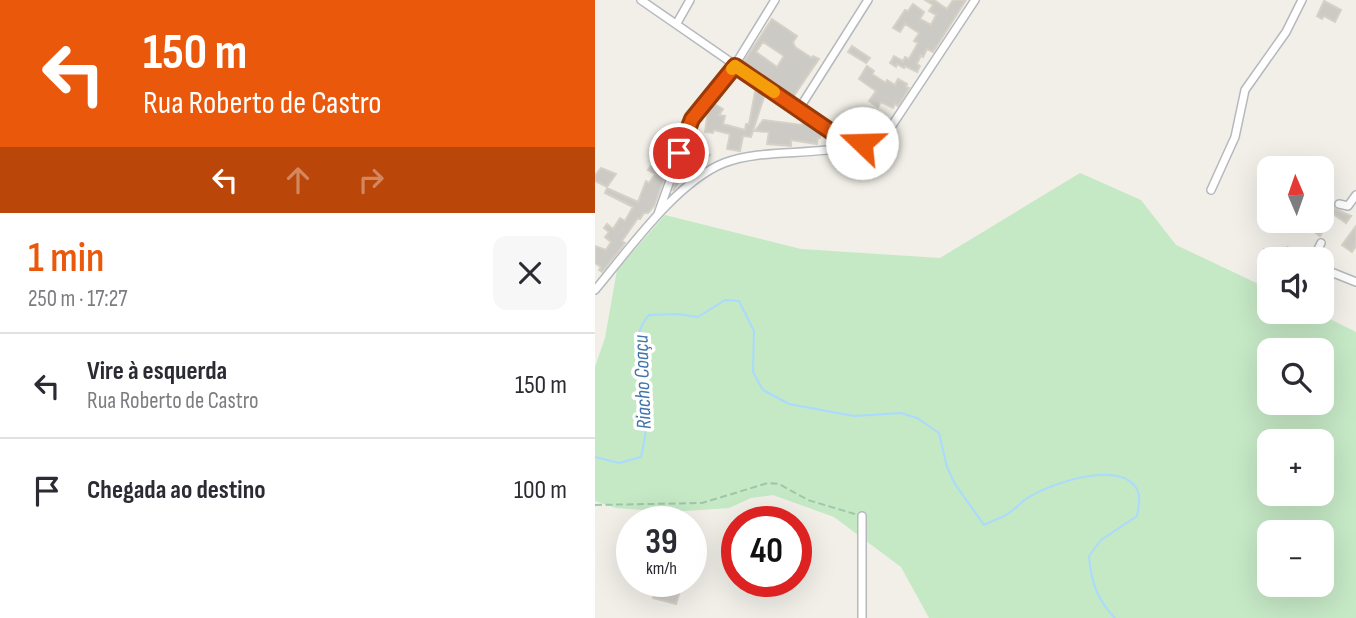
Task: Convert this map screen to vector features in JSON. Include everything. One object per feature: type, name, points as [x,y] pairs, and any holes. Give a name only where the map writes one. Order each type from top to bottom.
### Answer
[{"type":"street","points":[[641,0],[852,146]]},
{"type":"street","points":[[677,23],[690,0]]},
{"type":"street","points":[[657,218],[692,119],[735,66],[775,0]]},
{"type":"street","points":[[799,109],[868,0]]},
{"type":"street","points":[[595,290],[657,218],[694,181],[725,163],[852,146],[881,135],[893,124],[975,0]]},
{"type":"street","points":[[1211,190],[1235,138],[1245,90],[1286,32],[1302,0]]},
{"type":"street","points":[[1339,204],[1348,206],[1356,195]]},
{"type":"street","points":[[1319,247],[1321,243]]},
{"type":"street","points":[[1334,273],[1356,282]]},
{"type":"street","points":[[862,516],[862,618]]},
{"type":"path","points":[[595,505],[702,503],[768,483],[779,484],[808,500],[862,516]]},
{"type":"green space","points":[[1080,173],[1141,200],[1176,245],[1257,283],[1257,324],[1334,324],[1334,321],[1356,332],[1356,618],[929,618],[901,567],[834,517],[812,509],[812,506],[804,506],[773,495],[751,498],[733,506],[707,509],[707,506],[616,508],[595,501],[595,367],[605,338],[617,270],[665,215],[801,249],[940,258]]},
{"type":"building","points":[[925,0],[934,0],[947,9],[953,0],[966,0],[933,52],[927,49],[923,57],[921,55],[917,72],[897,64],[896,67],[890,63],[894,56],[903,61],[905,57],[909,59],[918,43],[914,41],[919,33],[905,24],[900,32],[893,28],[905,10],[908,11],[913,4],[924,12],[920,19],[931,25],[936,15],[929,11],[933,5]]},
{"type":"building","points":[[1324,1],[1341,10],[1335,22],[1324,16],[1322,19],[1317,16]]},
{"type":"building","points":[[772,19],[797,36],[793,42],[795,47],[812,58],[813,56],[819,59],[793,97],[743,63]],"holes":[[[763,42],[784,56],[777,67],[756,52]]]},
{"type":"building","points":[[852,46],[870,58],[866,63],[848,52]]},
{"type":"building","points":[[867,66],[874,71],[872,74],[886,83],[887,80],[895,85],[898,79],[907,84],[906,87],[909,88],[898,106],[895,104],[893,108],[881,102],[878,107],[869,101],[876,91],[859,79]]},
{"type":"building","points":[[756,87],[765,94],[751,137],[743,136],[740,151],[727,149],[730,134],[714,130],[713,133],[705,132],[708,111],[713,103],[723,109],[719,115],[725,116],[723,124],[745,130],[746,124],[749,124]]},
{"type":"building","points":[[763,120],[802,125],[803,121],[821,132],[820,138],[817,144],[791,140],[791,146],[767,144],[769,132],[755,131]]},
{"type":"building","points":[[679,129],[681,131],[654,206],[638,218],[622,241],[625,243],[602,272],[599,270],[601,267],[595,263],[595,246],[606,250],[611,242],[605,237],[609,232],[604,228],[607,224],[613,229],[620,218],[625,221],[633,207],[605,193],[607,188],[638,202],[646,181],[649,183],[655,174],[648,170],[651,166],[655,169]]},
{"type":"building","points":[[690,146],[710,155],[700,169],[680,180],[673,191]]},
{"type":"building","points":[[601,168],[616,174],[607,187],[595,181]]},
{"type":"building","points":[[1334,206],[1351,216],[1346,223],[1334,215]]},
{"type":"building","points":[[1356,226],[1356,246],[1352,252],[1342,245]]},
{"type":"building","points":[[653,597],[678,597],[676,604]]},
{"type":"waterway","name":"Riacho Coaçu","points":[[595,457],[619,463],[641,457],[646,418],[637,351],[638,338],[649,315],[677,314],[698,317],[725,300],[739,301],[754,331],[753,372],[763,390],[789,404],[854,416],[901,413],[917,418],[939,433],[947,467],[955,484],[984,525],[1006,515],[1037,493],[1069,481],[1105,475],[1120,477],[1132,483],[1139,495],[1137,516],[1101,540],[1089,556],[1096,590],[1115,618]]},
{"type":"slow traffic","points":[[732,69],[735,66],[774,92]]},
{"type":"route","points":[[679,153],[692,119],[735,66],[852,146],[862,143]]}]
